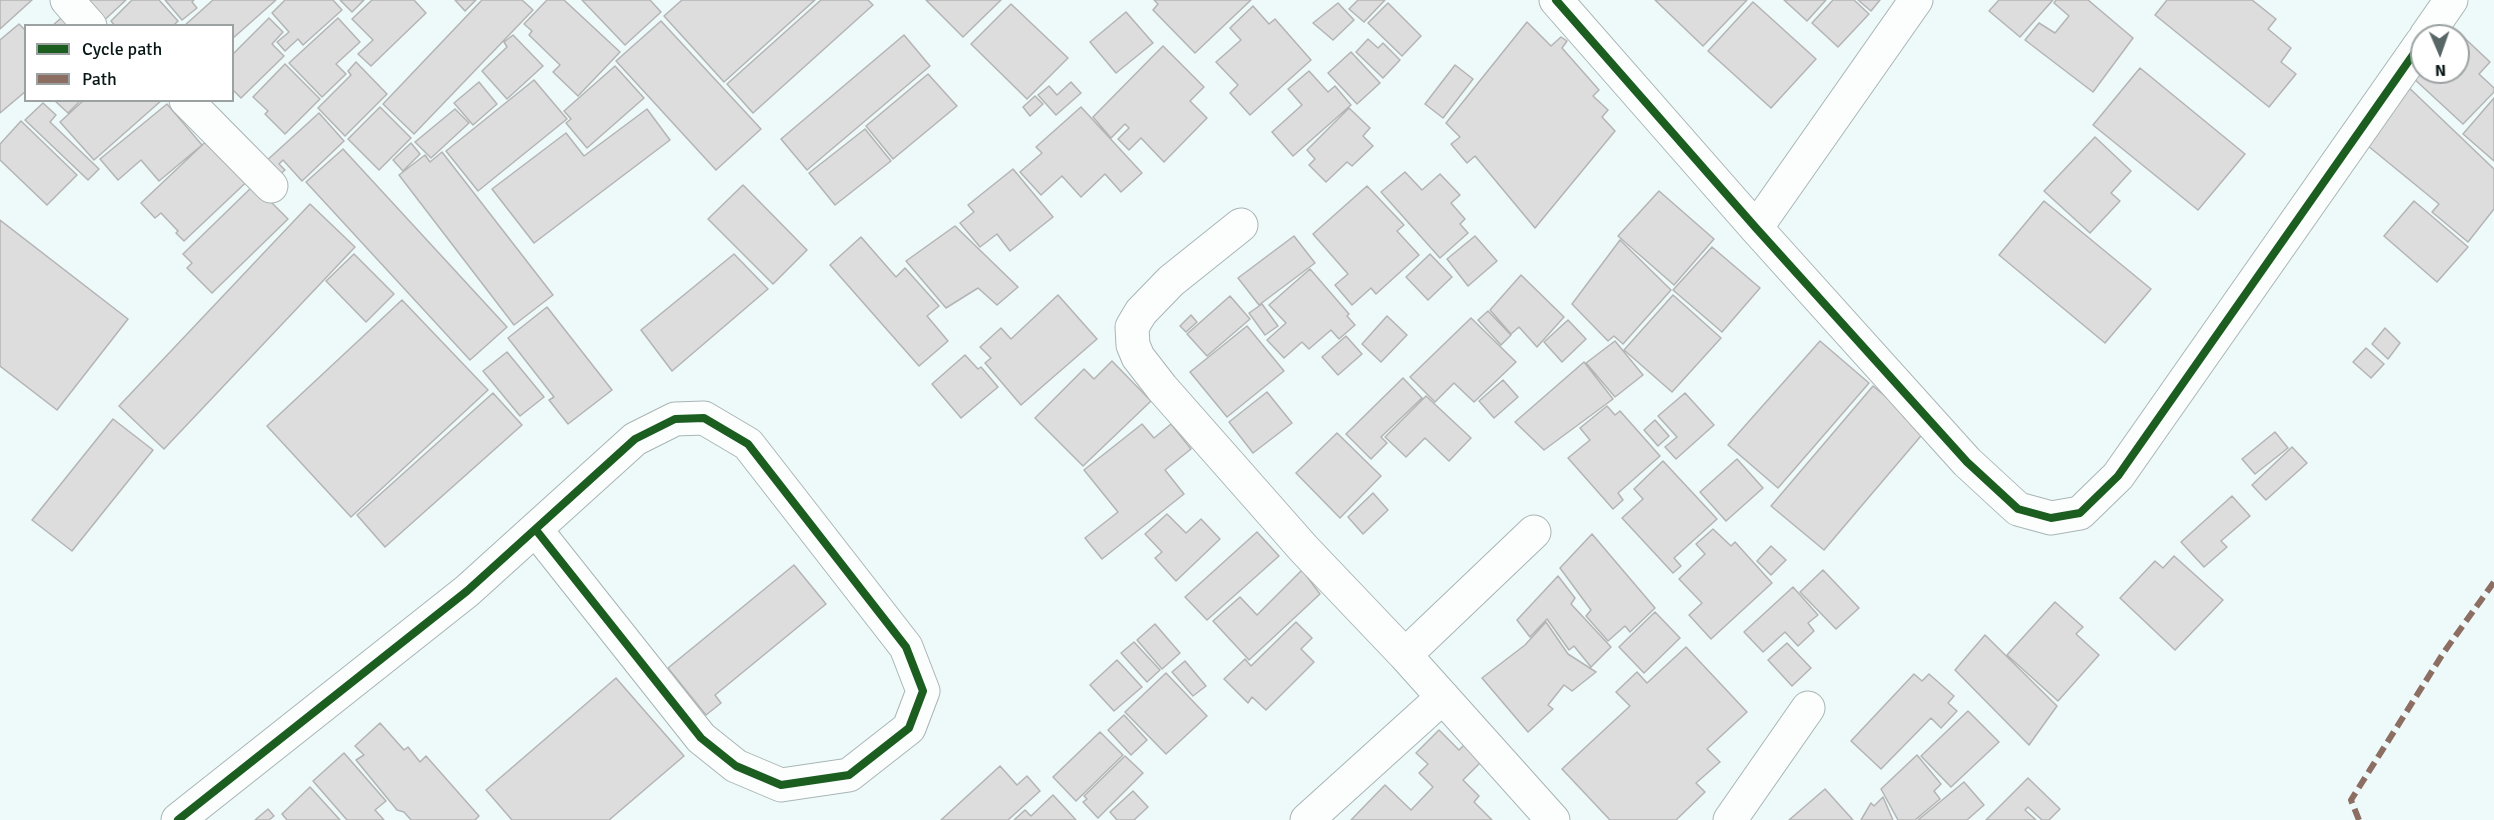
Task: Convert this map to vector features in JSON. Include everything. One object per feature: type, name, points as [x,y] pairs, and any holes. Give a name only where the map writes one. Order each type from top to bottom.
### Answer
[{"type":"street","points":[[67,0],[88,24]]},
{"type":"street","points":[[1556,0],[1756,228],[1967,462],[2018,509],[2050,518],[2080,513],[2118,476],[2410,59]]},
{"type":"street","points":[[1756,228],[1916,0]]},
{"type":"street","points":[[2434,24],[2451,0]]},
{"type":"street","points":[[188,102],[271,186]]},
{"type":"street","points":[[1241,225],[1171,281],[1140,312],[1132,327],[1133,345],[1138,357],[1170,397],[1304,549],[1405,655],[1553,820]]},
{"type":"street","points":[[178,820],[467,591],[635,439],[675,419],[704,418],[748,444],[906,647],[923,692],[909,728],[849,775],[781,785],[736,766],[701,738],[536,530]]},
{"type":"street","points":[[1405,655],[1534,532]]},
{"type":"street","points":[[1307,820],[1443,697]]},
{"type":"street","points":[[1730,820],[1808,708]]},
{"type":"building","points":[[0,0],[32,0],[0,29]]},
{"type":"building","points":[[70,0],[126,0],[100,24],[96,24]]},
{"type":"building","points":[[132,0],[159,0],[178,21],[175,24],[113,24],[111,21]]},
{"type":"building","points":[[165,0],[194,0],[192,2],[197,8],[182,20]]},
{"type":"building","points":[[213,0],[276,0],[234,37],[234,24],[186,24]]},
{"type":"building","points":[[285,0],[333,0],[342,10],[303,45],[298,39],[285,51],[277,42],[289,32],[272,13]]},
{"type":"building","points":[[340,0],[364,0],[352,12]]},
{"type":"building","points":[[372,0],[414,0],[426,13],[371,66],[358,54],[373,40],[352,19]]},
{"type":"building","points":[[455,0],[476,0],[465,11]]},
{"type":"building","points":[[482,0],[522,0],[533,10],[414,134],[383,104]]},
{"type":"building","points":[[547,0],[564,0],[620,52],[578,96],[553,72],[560,65],[529,35],[532,31],[524,24]]},
{"type":"building","points":[[582,0],[650,0],[661,12],[625,45]]},
{"type":"building","points":[[682,0],[815,0],[724,82],[664,16]]},
{"type":"building","points":[[821,0],[868,0],[873,5],[753,113],[727,84]]},
{"type":"building","points":[[926,0],[1001,0],[963,37]]},
{"type":"building","points":[[1154,0],[1251,0],[1195,53],[1153,10],[1158,4]]},
{"type":"building","points":[[1358,0],[1385,0],[1364,22],[1349,9]]},
{"type":"building","points":[[1655,0],[1747,0],[1703,46]]},
{"type":"building","points":[[1784,0],[1826,0],[1807,21]]},
{"type":"building","points":[[1833,0],[1854,0],[1869,14],[1838,47],[1812,23]]},
{"type":"building","points":[[1858,0],[1880,0],[1871,11]]},
{"type":"building","points":[[1999,0],[2053,0],[2020,37],[1989,11]]},
{"type":"building","points":[[2056,0],[2088,0],[2133,38],[2093,92],[2025,40],[2039,23],[2055,33],[2069,16],[2054,3]]},
{"type":"building","points":[[2167,0],[2252,0],[2276,19],[2268,29],[2291,48],[2281,62],[2296,74],[2269,107],[2155,15]]},
{"type":"building","points":[[1753,2],[1816,59],[1771,108],[1708,51]]},
{"type":"building","points":[[1338,3],[1354,20],[1333,40],[1313,23]]},
{"type":"building","points":[[1388,3],[1421,36],[1402,56],[1368,23]]},
{"type":"building","points":[[1011,4],[1068,58],[1027,99],[971,44]]},
{"type":"building","points":[[1253,6],[1269,24],[1275,19],[1311,60],[1250,115],[1230,93],[1238,85],[1216,62],[1241,40],[1230,28]]},
{"type":"building","points":[[68,12],[78,24],[54,24]]},
{"type":"building","points":[[1126,12],[1153,43],[1116,73],[1090,42]]},
{"type":"building","points":[[269,18],[283,32],[272,44],[284,56],[241,98],[234,91],[234,53]]},
{"type":"building","points":[[338,18],[360,42],[336,64],[346,74],[322,97],[289,63]]},
{"type":"building","points":[[661,21],[761,129],[716,170],[616,61]]},
{"type":"building","points":[[1527,22],[1551,46],[1561,37],[1567,41],[1562,48],[1599,90],[1593,96],[1608,110],[1602,117],[1615,131],[1535,228],[1475,156],[1467,163],[1451,144],[1460,137],[1446,123]]},
{"type":"building","points":[[19,24],[24,29],[24,93],[0,113],[0,40]]},
{"type":"building","points":[[513,35],[543,66],[507,99],[482,71],[507,47],[504,42]]},
{"type":"building","points":[[904,35],[930,66],[807,170],[781,139]]},
{"type":"building","points":[[1368,39],[1378,48],[1383,43],[1400,60],[1383,78],[1356,52]]},
{"type":"building","points":[[2470,43],[2490,62],[2479,74],[2494,88],[2494,92],[2463,124],[2420,84],[2470,84]]},
{"type":"building","points":[[1163,46],[1204,87],[1190,101],[1207,118],[1164,162],[1141,138],[1129,150],[1118,139],[1129,128],[1125,124],[1111,138],[1093,117]]},
{"type":"building","points":[[1351,52],[1380,83],[1357,104],[1328,73]]},
{"type":"building","points":[[356,62],[387,94],[345,136],[318,108],[351,75],[348,71]]},
{"type":"building","points":[[285,64],[320,99],[285,134],[265,114],[268,111],[253,97]]},
{"type":"building","points":[[1455,65],[1473,79],[1443,118],[1425,104]]},
{"type":"building","points":[[615,66],[644,98],[587,148],[566,123],[571,119],[564,111]]},
{"type":"building","points":[[2140,68],[2245,154],[2198,210],[2093,125]]},
{"type":"building","points":[[1309,71],[1328,92],[1335,86],[1351,105],[1293,156],[1272,132],[1302,105],[1288,89]]},
{"type":"building","points":[[928,74],[957,106],[893,159],[866,126]]},
{"type":"building","points":[[534,80],[567,119],[478,191],[446,151]]},
{"type":"building","points":[[479,82],[497,104],[473,125],[454,103]]},
{"type":"building","points":[[1071,82],[1081,93],[1056,115],[1038,95],[1049,86],[1057,95]]},
{"type":"building","points":[[2403,82],[2494,169],[2494,209],[2468,242],[2432,212],[2439,204],[2362,141]]},
{"type":"building","points":[[1035,96],[1043,104],[1030,116],[1023,107]]},
{"type":"building","points":[[2494,98],[2494,161],[2463,134]]},
{"type":"building","points":[[56,102],[79,102],[68,113]]},
{"type":"building","points":[[82,102],[160,102],[94,160],[60,122]]},
{"type":"building","points":[[43,103],[56,115],[50,122],[99,169],[88,180],[25,120]]},
{"type":"building","points":[[167,104],[202,145],[159,181],[141,160],[118,180],[100,159]]},
{"type":"building","points":[[380,107],[411,138],[379,170],[348,139]]},
{"type":"building","points":[[1081,107],[1142,173],[1121,192],[1105,174],[1081,197],[1062,176],[1041,195],[1020,172],[1042,153],[1036,147]]},
{"type":"building","points":[[1349,108],[1370,128],[1363,136],[1373,146],[1352,166],[1347,162],[1326,182],[1309,165],[1315,159],[1307,150]]},
{"type":"building","points":[[455,109],[469,123],[431,158],[415,142]]},
{"type":"building","points":[[647,109],[670,140],[534,243],[492,189],[566,133],[584,156]]},
{"type":"building","points":[[319,113],[344,141],[302,181],[283,160],[279,164],[285,170],[277,177],[264,163]]},
{"type":"building","points":[[21,121],[77,175],[47,205],[0,160],[0,144]]},
{"type":"building","points":[[865,129],[891,161],[835,205],[809,173]]},
{"type":"building","points":[[217,131],[256,173],[184,241],[161,213],[155,218],[141,203]]},
{"type":"building","points":[[2095,137],[2131,171],[2111,193],[2120,201],[2090,233],[2044,191]]},
{"type":"building","points":[[411,143],[420,154],[403,171],[393,160]]},
{"type":"building","points":[[343,149],[507,327],[470,360],[306,182]]},
{"type":"building","points":[[442,152],[553,295],[514,325],[399,175],[425,155],[430,162]]},
{"type":"building","points":[[1013,169],[1053,217],[1010,251],[997,234],[980,247],[960,223],[974,212],[968,205]]},
{"type":"building","points":[[1405,172],[1422,190],[1440,174],[1460,195],[1451,203],[1465,219],[1460,224],[1468,233],[1440,258],[1381,192]]},
{"type":"building","points":[[254,185],[288,219],[212,293],[187,268],[192,263],[183,254]]},
{"type":"building","points":[[743,185],[807,250],[773,284],[708,219]]},
{"type":"building","points":[[1367,186],[1404,225],[1397,231],[1419,255],[1376,294],[1371,288],[1352,305],[1335,285],[1348,274],[1313,234]]},
{"type":"building","points":[[1659,191],[1714,239],[1674,285],[1618,236]]},
{"type":"building","points":[[2044,201],[2151,289],[2105,343],[1999,255]]},
{"type":"building","points":[[2414,201],[2468,247],[2437,282],[2384,236]]},
{"type":"building","points":[[310,204],[355,247],[164,449],[119,406]]},
{"type":"building","points":[[0,220],[128,319],[57,410],[0,366]]},
{"type":"building","points":[[955,226],[1018,287],[997,305],[978,288],[946,308],[906,261]]},
{"type":"building","points":[[1294,236],[1315,263],[1259,305],[1238,278]]},
{"type":"building","points":[[1475,236],[1497,261],[1468,286],[1447,259]]},
{"type":"building","points":[[861,237],[896,277],[905,268],[939,306],[927,316],[948,341],[919,366],[830,265]]},
{"type":"building","points":[[1620,240],[1671,290],[1623,344],[1614,336],[1608,341],[1572,304]]},
{"type":"building","points":[[1712,247],[1760,288],[1722,332],[1673,290]]},
{"type":"building","points":[[354,254],[394,294],[366,322],[326,281]]},
{"type":"building","points":[[734,254],[768,289],[672,371],[641,330]]},
{"type":"building","points":[[1430,254],[1452,277],[1428,300],[1406,277]]},
{"type":"building","points":[[1310,269],[1349,314],[1347,316],[1355,325],[1339,339],[1331,330],[1309,349],[1302,342],[1284,358],[1267,340],[1286,323],[1269,305]]},
{"type":"building","points":[[1521,275],[1564,317],[1537,347],[1519,327],[1511,334],[1490,310]]},
{"type":"building","points":[[1058,295],[1097,339],[1021,405],[985,363],[991,358],[980,347],[1001,328],[1011,339]]},
{"type":"building","points":[[1673,295],[1721,338],[1672,392],[1624,350]]},
{"type":"building","points":[[1230,296],[1250,319],[1207,356],[1187,334]]},
{"type":"building","points":[[402,300],[488,390],[351,517],[267,426]]},
{"type":"building","points":[[1262,304],[1278,326],[1265,335],[1249,313]]},
{"type":"building","points":[[547,307],[612,390],[568,424],[549,400],[554,397],[508,338]]},
{"type":"building","points":[[1488,311],[1511,335],[1501,345],[1478,320]]},
{"type":"building","points":[[1191,315],[1197,322],[1186,332],[1180,326]]},
{"type":"building","points":[[1387,316],[1407,335],[1381,362],[1362,344]]},
{"type":"building","points":[[1471,318],[1516,362],[1474,402],[1454,383],[1435,402],[1410,377]]},
{"type":"building","points":[[1568,320],[1586,339],[1562,362],[1544,342]]},
{"type":"building","points":[[1247,326],[1284,371],[1227,417],[1190,372]]},
{"type":"building","points":[[2385,328],[2400,343],[2388,359],[2372,344]]},
{"type":"building","points":[[1346,336],[1362,354],[1338,375],[1322,357]]},
{"type":"building","points":[[1615,341],[1643,375],[1615,397],[1586,363]]},
{"type":"building","points":[[1820,341],[1869,383],[1778,488],[1728,445]]},
{"type":"building","points":[[2366,348],[2384,364],[2371,378],[2353,362]]},
{"type":"building","points":[[507,352],[544,397],[520,416],[483,371]]},
{"type":"building","points":[[965,355],[978,369],[981,367],[998,387],[961,418],[932,384]]},
{"type":"building","points":[[1112,361],[1151,401],[1083,466],[1035,418],[1084,369],[1094,379]]},
{"type":"building","points":[[1584,362],[1613,399],[1544,450],[1515,422]]},
{"type":"building","points":[[1403,378],[1422,398],[1381,437],[1387,443],[1371,459],[1346,434]]},
{"type":"building","points":[[1503,380],[1518,397],[1494,418],[1479,401]]},
{"type":"building","points":[[1873,386],[1926,430],[1824,550],[1771,506]]},
{"type":"building","points":[[1267,392],[1292,423],[1253,453],[1229,422]]},
{"type":"building","points":[[493,393],[522,425],[385,547],[357,515]]},
{"type":"building","points":[[1685,393],[1714,425],[1676,459],[1665,447],[1677,437],[1658,416]]},
{"type":"building","points":[[1426,396],[1471,438],[1449,461],[1425,438],[1406,457],[1385,437]]},
{"type":"building","points":[[1607,406],[1615,415],[1620,411],[1660,456],[1618,493],[1623,500],[1613,509],[1568,458],[1590,440],[1580,428]]},
{"type":"building","points":[[113,419],[153,450],[72,551],[32,520]]},
{"type":"building","points":[[1655,420],[1669,436],[1658,446],[1644,430]]},
{"type":"building","points":[[1142,424],[1154,438],[1171,424],[1191,449],[1165,470],[1184,494],[1102,559],[1085,538],[1118,512],[1084,470]]},
{"type":"building","points":[[2275,432],[2288,448],[2255,474],[2242,459]]},
{"type":"building","points":[[1337,433],[1381,476],[1340,518],[1296,473]]},
{"type":"building","points":[[2292,447],[2307,463],[2266,500],[2252,485]]},
{"type":"building","points":[[1737,459],[1763,488],[1726,521],[1700,492]]},
{"type":"building","points":[[1663,461],[1717,519],[1674,558],[1681,566],[1673,573],[1622,518],[1643,499],[1634,489]]},
{"type":"building","points":[[1373,493],[1388,510],[1363,534],[1348,517]]},
{"type":"building","points":[[2232,496],[2250,516],[2221,541],[2227,547],[2204,567],[2181,542]]},
{"type":"building","points":[[1167,514],[1186,533],[1201,519],[1220,539],[1176,581],[1155,558],[1162,552],[1145,534]]},
{"type":"building","points":[[1713,529],[1731,546],[1735,542],[1772,583],[1711,639],[1689,615],[1702,603],[1679,579],[1705,554],[1696,544]]},
{"type":"building","points":[[1257,532],[1279,556],[1207,620],[1185,597]]},
{"type":"building","points":[[1592,534],[1655,608],[1630,632],[1625,626],[1608,641],[1586,616],[1591,610],[1560,568]]},
{"type":"building","points":[[1771,546],[1786,560],[1771,575],[1757,561]]},
{"type":"building","points":[[2174,556],[2223,600],[2175,650],[2120,598],[2155,561],[2163,568]]},
{"type":"building","points":[[794,565],[826,604],[715,695],[721,703],[706,715],[668,668]]},
{"type":"building","points":[[1302,570],[1320,594],[1249,660],[1213,621],[1240,597],[1257,615]]},
{"type":"building","points":[[1823,570],[1859,608],[1836,629],[1800,592]]},
{"type":"building","points":[[1558,576],[1575,598],[1571,604],[1611,647],[1591,667],[1574,646],[1569,650],[1547,619],[1530,637],[1517,620]]},
{"type":"building","points":[[1793,587],[1818,615],[1808,623],[1814,631],[1798,646],[1785,632],[1763,652],[1744,632]]},
{"type":"building","points":[[2055,602],[2083,627],[2076,634],[2099,655],[2058,701],[2007,655]]},
{"type":"building","points":[[1655,612],[1680,638],[1644,673],[1619,647]]},
{"type":"building","points":[[1296,622],[1312,638],[1301,649],[1314,662],[1266,710],[1252,697],[1248,703],[1224,679],[1245,659],[1251,666]]},
{"type":"building","points":[[1546,622],[1568,654],[1596,672],[1572,691],[1564,685],[1548,705],[1553,709],[1528,732],[1482,678],[1525,645]]},
{"type":"building","points":[[1155,624],[1180,653],[1162,669],[1137,640]]},
{"type":"building","points":[[1985,635],[2057,706],[2029,745],[1955,670]]},
{"type":"building","points":[[1134,642],[1160,670],[1147,682],[1121,653]]},
{"type":"building","points":[[1787,643],[1811,668],[1792,686],[1768,660]]},
{"type":"building","points":[[1686,647],[1747,712],[1707,749],[1720,762],[1696,783],[1705,792],[1676,820],[1610,820],[1562,769],[1630,706],[1616,692],[1637,672],[1647,683]]},
{"type":"building","points":[[1117,660],[1142,687],[1114,711],[1090,685]]},
{"type":"building","points":[[1185,661],[1206,686],[1193,696],[1172,672]]},
{"type":"building","points":[[1166,673],[1207,716],[1166,754],[1125,712]]},
{"type":"building","points":[[1914,674],[1922,681],[1929,674],[1954,696],[1948,703],[1957,711],[1941,728],[1931,718],[1881,769],[1851,741]]},
{"type":"building","points":[[616,678],[684,756],[609,820],[512,820],[486,790]]},
{"type":"building","points":[[1968,711],[1999,742],[1951,787],[1921,756]]},
{"type":"building","points":[[1124,715],[1147,740],[1131,755],[1108,730]]},
{"type":"building","points":[[380,723],[404,750],[408,747],[420,762],[426,756],[479,816],[475,820],[411,820],[404,812],[397,810],[356,760],[364,755],[355,746]]},
{"type":"building","points":[[1439,730],[1459,750],[1464,745],[1481,762],[1463,780],[1479,796],[1474,802],[1492,820],[1351,820],[1385,785],[1411,810],[1433,787],[1419,773],[1428,764],[1416,753]]},
{"type":"building","points":[[1100,732],[1123,755],[1076,801],[1053,777]]},
{"type":"building","points":[[344,753],[386,801],[375,810],[384,820],[347,820],[313,781]]},
{"type":"building","points":[[1917,755],[1941,784],[1934,791],[1940,799],[1915,820],[1898,820],[1881,789]]},
{"type":"building","points":[[1125,756],[1143,773],[1098,818],[1083,802],[1087,799],[1084,796]]},
{"type":"building","points":[[1000,766],[1017,785],[1027,776],[1040,791],[1008,820],[941,820]]},
{"type":"building","points":[[2028,778],[2060,809],[2049,820],[2042,820],[2028,807],[2025,810],[2036,820],[1986,820]]},
{"type":"building","points":[[1964,782],[1984,805],[1967,820],[1918,820]]},
{"type":"building","points":[[310,787],[340,820],[287,820],[282,814]]},
{"type":"building","points":[[1825,789],[1853,820],[1789,820]]},
{"type":"building","points":[[1133,791],[1148,807],[1134,820],[1117,820],[1110,812]]},
{"type":"building","points":[[1053,795],[1076,820],[1014,820],[1025,810],[1031,816]]},
{"type":"building","points":[[1883,797],[1893,820],[1861,820],[1871,803],[1874,806]]},
{"type":"building","points":[[268,809],[274,816],[269,820],[255,820]]},
{"type":"marked path","points":[[2359,820],[2351,800],[2444,652],[2494,582]]},
{"type":"cycle path","points":[[1556,0],[1756,228],[1967,462],[2018,509],[2051,518],[2080,513],[2118,476],[2410,59]]},
{"type":"cycle path","points":[[178,820],[467,591],[635,439],[675,419],[704,418],[748,444],[906,647],[923,691],[909,728],[849,775],[781,785],[736,766],[701,738],[536,530]]}]
